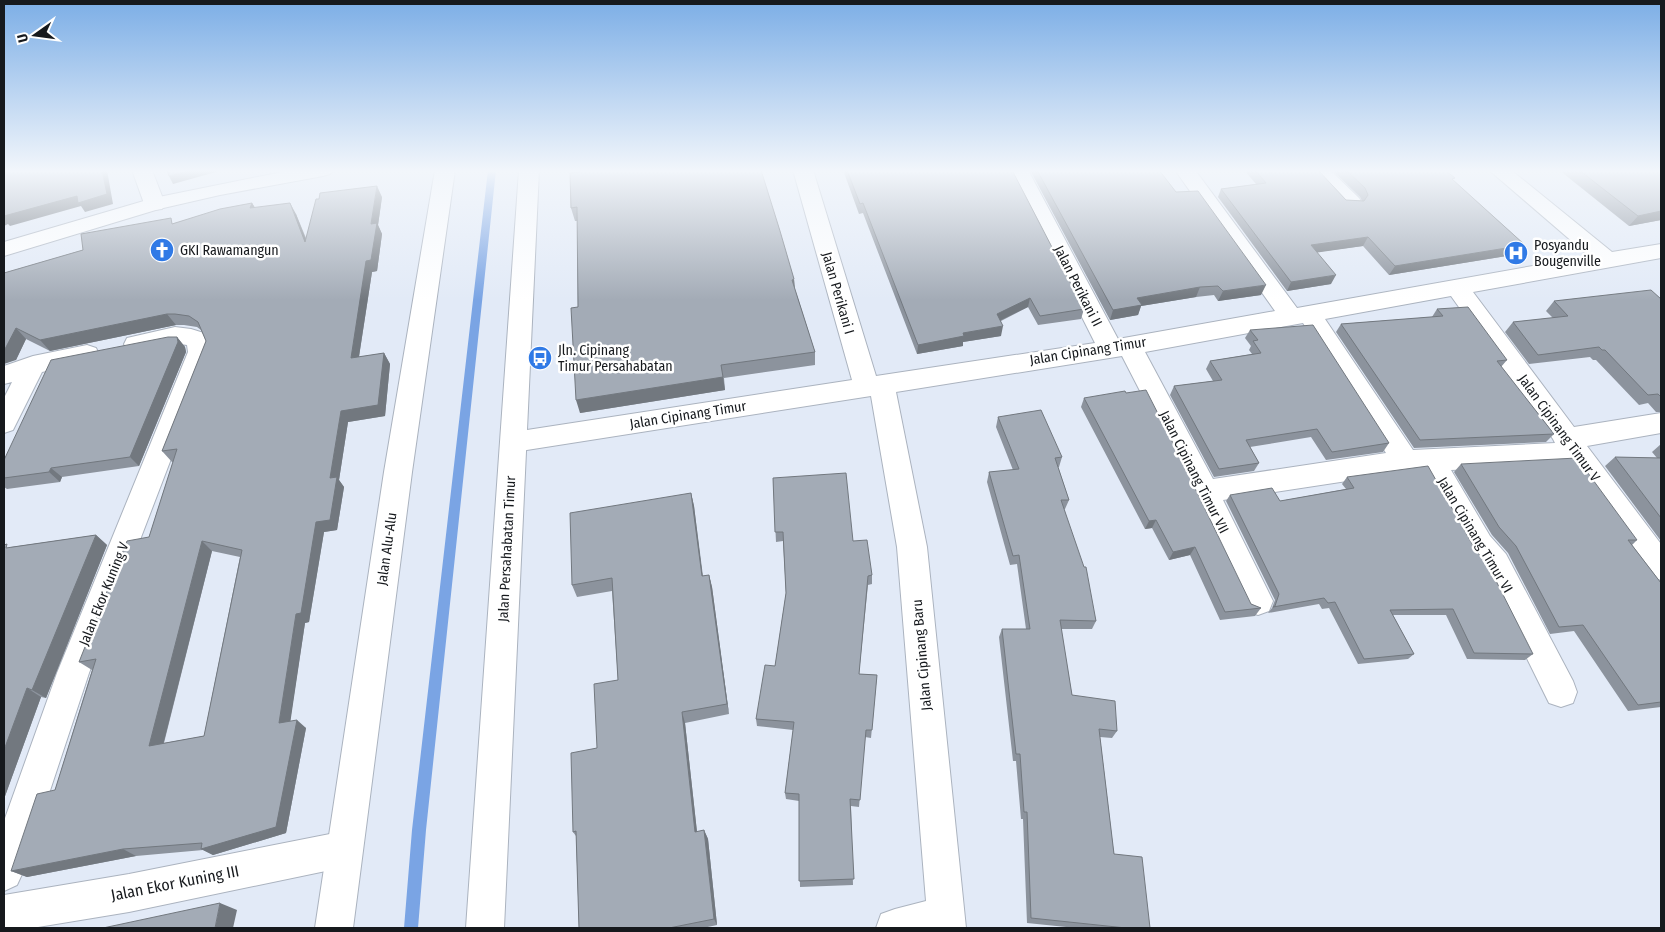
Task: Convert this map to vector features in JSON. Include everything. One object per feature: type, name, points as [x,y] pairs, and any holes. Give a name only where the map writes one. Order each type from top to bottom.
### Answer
[{"type":"street","points":[[4,249],[122,213]]},
{"type":"street","name":"Jalan Alu-Alu","points":[[334,928],[398,472],[437,213]]},
{"type":"street","name":"Jalan Persahabatan Timur","points":[[485,928],[527,213]]},
{"type":"street","name":"Jalan Perikani I","points":[[817,213],[874,385]]},
{"type":"street","name":"Jalan Perikani II","points":[[1043,213],[1120,347]]},
{"type":"street","name":"Jalan Cipinang Timur VI","points":[[1219,213],[1418,460],[1495,563],[1561,692]]},
{"type":"street","points":[[1551,213],[1607,260]]},
{"type":"street","name":"Jalan Cipinang Timur","points":[[514,442],[1120,347],[1607,260],[1656,258]]},
{"type":"street","name":"Jalan Cipinang Timur V","points":[[1457,288],[1661,567]]},
{"type":"street","name":"Jalan Ekor Kuning V","points":[[4,872],[72,673],[200,352],[198,340],[190,336],[176,336],[32,365]]},
{"type":"street","name":"Jalan Cipinang Timur VII","points":[[1120,347],[1204,492],[1258,601]]},
{"type":"street","points":[[4,375],[32,365]]},
{"type":"street","points":[[4,423],[32,365]]},
{"type":"street","name":"Jalan Cipinang Baru","points":[[874,385],[912,548],[946,922]]},
{"type":"street","points":[[1204,492],[1418,460],[1572,446],[1661,424]]},
{"type":"street","name":"Jalan Ekor Kuning III","points":[[4,914],[129,893],[297,858],[345,850]]},
{"type":"street","points":[[895,928],[946,922]]},
{"type":"building","points":[[206,213],[294,213],[305,242],[312,213],[373,213],[371,224],[377,223],[371,260],[366,261],[351,358],[384,353],[378,405],[341,411],[330,478],[337,477],[330,520],[316,522],[301,613],[296,614],[279,723],[297,720],[276,827],[201,849],[202,843],[123,849],[11,871],[37,794],[55,790],[96,659],[79,662],[127,541],[149,537],[177,449],[162,451],[206,341],[198,322],[189,316],[167,314],[40,340],[16,328],[4,350],[4,273],[83,250],[81,234],[171,218],[172,224]],"holes":[[[202,541],[242,550],[204,736],[149,746]]]},
{"type":"building","points":[[577,213],[775,213],[794,279],[792,280],[815,352],[721,365],[723,377],[576,400],[571,308],[578,307]]},
{"type":"building","points":[[867,213],[1035,213],[1084,309],[1040,316],[1030,298],[997,314],[1003,326],[963,333],[964,336],[918,345]]},
{"type":"building","points":[[1061,213],[1214,213],[1266,285],[1223,291],[1218,286],[1200,287],[1137,298],[1142,305],[1113,310]]},
{"type":"building","points":[[1239,213],[1490,213],[1525,245],[1395,266],[1368,237],[1311,245],[1336,275],[1291,282]]},
{"type":"building","points":[[1635,213],[1650,213],[1638,216]]},
{"type":"building","points":[[1651,290],[1661,299],[1661,397],[1658,394],[1648,395],[1605,350],[1599,347],[1538,355],[1513,322],[1568,316],[1554,301]]},
{"type":"building","points":[[1468,307],[1507,360],[1497,361],[1554,434],[1420,440],[1341,324],[1443,316],[1437,309]]},
{"type":"building","points":[[1313,325],[1389,443],[1332,452],[1317,429],[1246,440],[1259,463],[1219,469],[1174,386],[1222,380],[1210,361],[1261,353],[1253,341],[1258,340],[1250,330]]},
{"type":"building","points":[[168,337],[177,337],[178,342],[130,457],[51,468],[49,472],[4,478],[4,460],[51,360]]},
{"type":"building","points":[[1146,390],[1251,604],[1261,608],[1225,612],[1195,547],[1173,552],[1156,520],[1149,521],[1084,398],[1125,391],[1126,393]]},
{"type":"building","points":[[1041,410],[1062,457],[1055,458],[1069,500],[1061,500],[1084,567],[1086,567],[1096,621],[1060,620],[1072,695],[1115,701],[1117,731],[1099,729],[1114,854],[1142,857],[1150,928],[1126,928],[1031,918],[1027,812],[1024,812],[1020,754],[1016,754],[1002,629],[1030,629],[1019,555],[1013,556],[989,472],[1019,469],[998,417]]},
{"type":"building","points":[[1615,457],[1661,458],[1661,518]]},
{"type":"building","points":[[1577,458],[1637,540],[1628,540],[1661,583],[1661,702],[1638,705],[1583,625],[1559,627],[1516,546],[1499,527],[1461,464]]},
{"type":"building","points":[[1428,466],[1475,549],[1489,567],[1533,654],[1474,653],[1453,609],[1390,610],[1414,654],[1364,659],[1335,602],[1328,603],[1324,598],[1273,607],[1279,594],[1230,495],[1272,488],[1280,501],[1354,488],[1347,477]]},
{"type":"building","points":[[846,473],[853,541],[867,540],[872,575],[868,576],[859,674],[877,675],[872,730],[866,730],[860,800],[850,799],[854,879],[799,881],[799,794],[785,793],[794,722],[756,719],[765,665],[775,666],[786,593],[783,532],[775,532],[773,478]]},
{"type":"building","points":[[691,493],[702,576],[709,575],[727,704],[682,712],[695,832],[704,830],[714,919],[669,928],[579,928],[576,831],[573,832],[571,753],[597,748],[594,684],[618,680],[612,578],[572,585],[570,513]]},
{"type":"building","points":[[96,535],[32,690],[27,688],[4,750],[4,545],[7,544],[6,548]]},
{"type":"building","points":[[220,903],[215,928],[103,928]]},
{"type":"waterway","points":[[411,928],[419,830],[487,213]]},
{"type":"place","name":"GKI Rawamangun","points":[[162,250]]},
{"type":"place","name":"Posyandu Bougenville","points":[[1516,253]]},
{"type":"place","name":"Jln. Cipinang Timur Persahabatan","points":[[540,358]]}]
